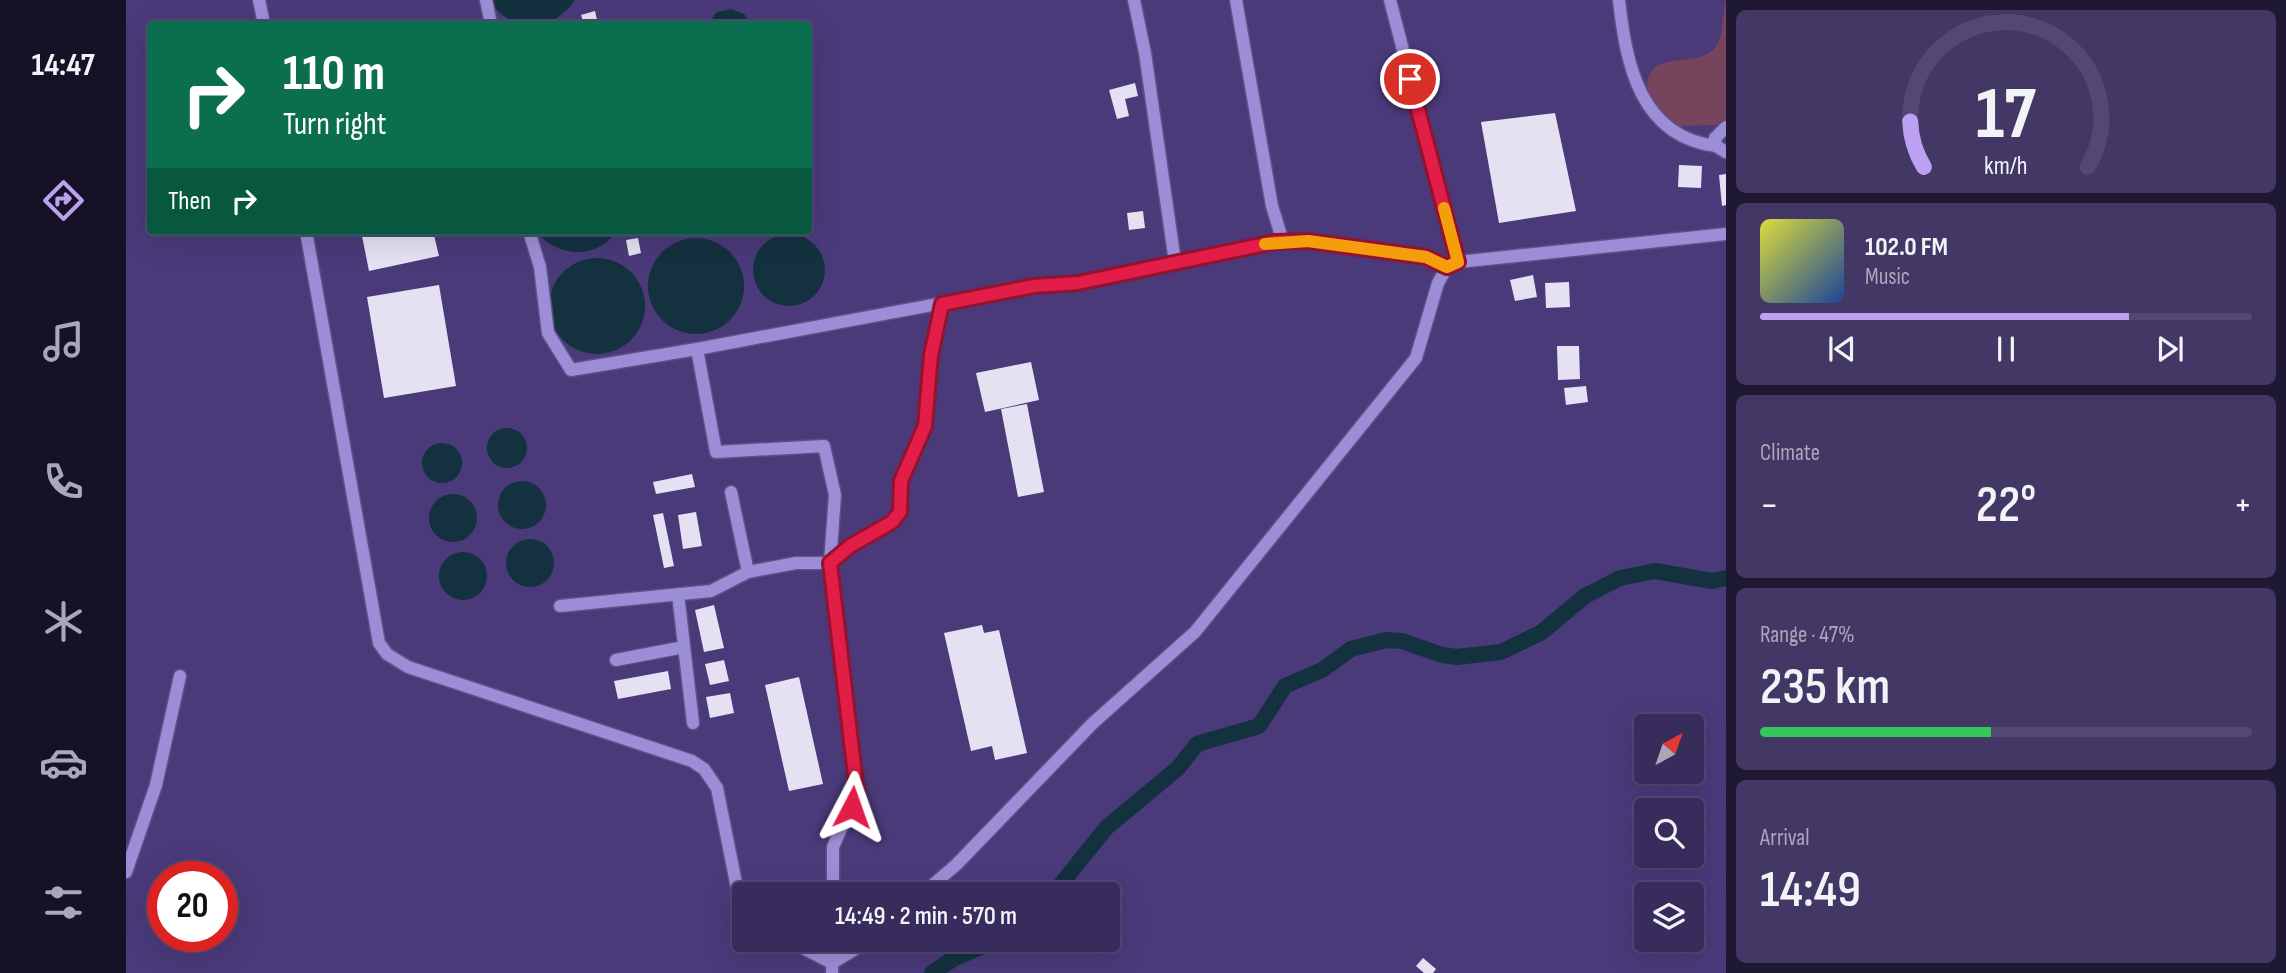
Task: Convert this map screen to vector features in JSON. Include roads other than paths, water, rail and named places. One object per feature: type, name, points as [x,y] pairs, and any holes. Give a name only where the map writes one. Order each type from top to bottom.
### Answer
[{"type":"street","points":[[259,0],[263,21]]},
{"type":"street","points":[[486,0],[490,21]]},
{"type":"street","points":[[1134,0],[1145,53],[1175,262]]},
{"type":"street","points":[[1236,0],[1272,206],[1283,242]]},
{"type":"street","points":[[1390,0],[1452,265]]},
{"type":"street","points":[[1619,0],[1629,61],[1639,90],[1655,115],[1686,140],[1721,149]]},
{"type":"street","points":[[1721,149],[1715,138],[1726,127]]},
{"type":"street","points":[[530,235],[540,267],[548,333],[571,370],[620,365],[1034,286],[1078,283],[1283,242],[1308,241],[1426,257],[1452,265],[1726,234]]},
{"type":"street","points":[[307,235],[379,643],[395,661],[408,667],[692,761],[704,769],[717,788],[736,882]]},
{"type":"street","points":[[936,882],[956,865],[1093,723],[1195,632],[1416,358],[1438,283],[1452,265]]},
{"type":"street","points":[[560,606],[711,591],[748,572],[796,564],[830,563],[850,546],[892,522],[900,512],[901,481],[925,426],[931,355],[942,304]]},
{"type":"street","points":[[696,349],[716,452],[824,446],[835,495],[830,563],[857,792],[833,847],[833,882]]},
{"type":"street","points":[[732,492],[748,572]]},
{"type":"street","points":[[678,594],[693,723]]},
{"type":"street","points":[[617,660],[684,647]]},
{"type":"street","points":[[126,872],[156,785],[180,676]]},
{"type":"street","points":[[806,952],[832,968],[854,952]]},
{"type":"water","points":[[489,0],[575,0],[566,11],[549,21],[514,21],[498,11]]},
{"type":"water","points":[[731,9],[744,14],[749,21],[710,21],[717,12]]},
{"type":"water","points":[[540,235],[613,235],[598,247],[576,252],[554,246]]},
{"type":"water","points":[[778,235],[803,236],[815,244],[825,263],[823,284],[815,296],[796,306],[775,304],[763,296],[753,277],[755,256],[763,244]]},
{"type":"water","points":[[696,238],[714,242],[730,252],[740,268],[744,286],[740,304],[730,320],[714,330],[696,334],[678,330],[662,320],[652,304],[648,286],[652,268],[662,252],[678,242]]},
{"type":"water","points":[[597,258],[615,262],[631,272],[641,288],[645,306],[641,324],[631,340],[615,350],[597,354],[579,350],[563,340],[553,324],[549,306],[553,288],[563,272],[579,262]]},
{"type":"water","points":[[507,428],[515,429],[521,434],[526,440],[526,456],[521,462],[515,467],[507,468],[499,467],[493,462],[488,456],[487,448],[488,440],[493,434],[499,429]]},
{"type":"water","points":[[442,443],[450,444],[456,449],[461,455],[461,471],[456,477],[450,482],[442,483],[434,482],[428,477],[423,471],[422,463],[423,455],[428,449],[434,444]]},
{"type":"water","points":[[522,481],[539,488],[546,505],[539,522],[522,529],[505,522],[498,505],[505,488]]},
{"type":"water","points":[[453,494],[470,501],[477,518],[470,535],[453,542],[436,535],[429,518],[436,501]]},
{"type":"water","points":[[530,539],[547,546],[554,563],[547,580],[530,587],[513,580],[506,563],[513,546]]},
{"type":"water","points":[[463,552],[480,559],[487,576],[480,593],[463,600],[446,593],[439,576],[446,559]]},
{"type":"waterway","points":[[1063,882],[1107,827],[1178,768],[1197,744],[1259,726],[1285,686],[1322,670],[1351,649],[1386,640],[1402,641],[1442,655],[1457,657],[1501,652],[1542,632],[1585,596],[1620,578],[1655,571],[1712,581],[1726,578]]},
{"type":"waterway","points":[[932,973],[970,952]]}]
